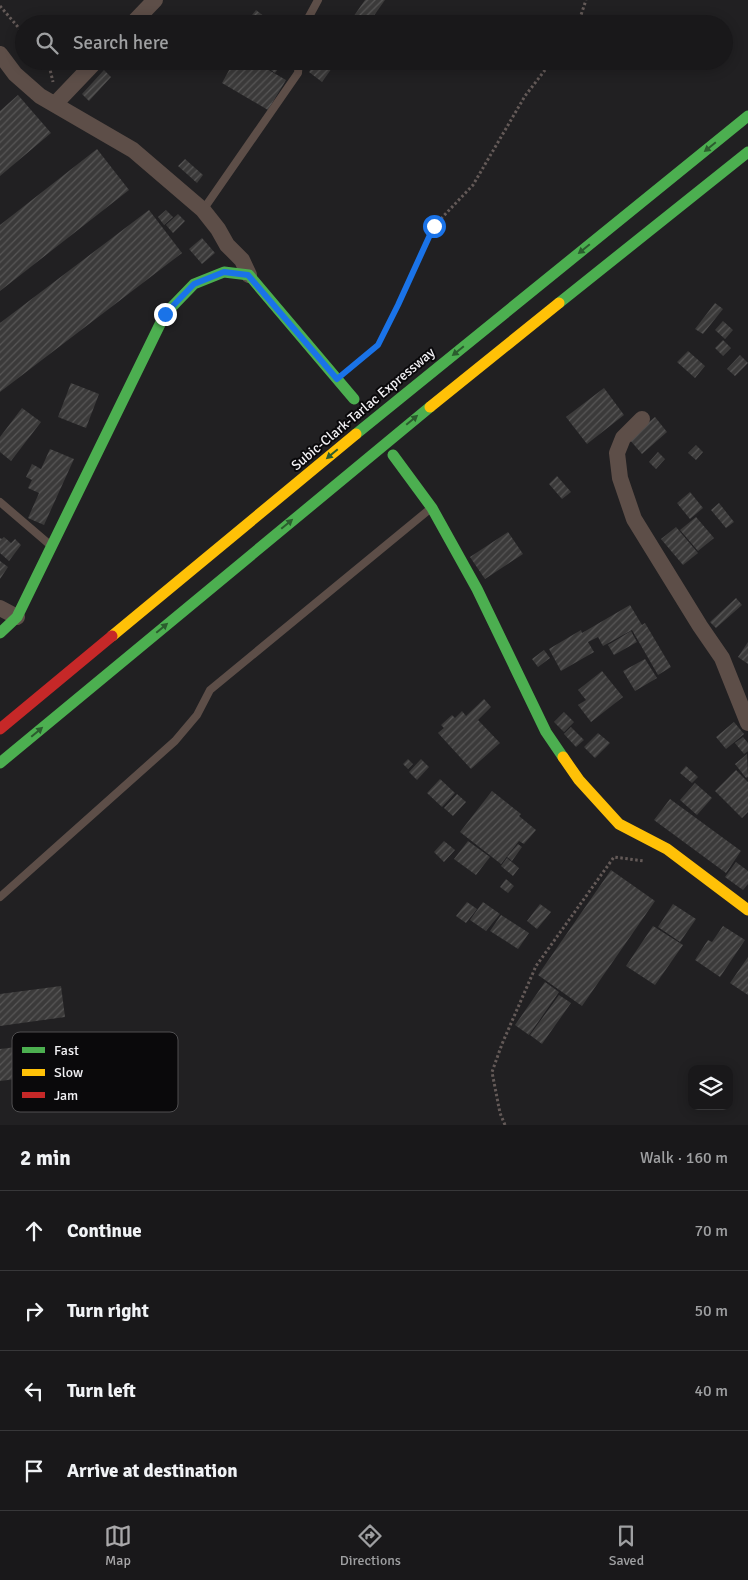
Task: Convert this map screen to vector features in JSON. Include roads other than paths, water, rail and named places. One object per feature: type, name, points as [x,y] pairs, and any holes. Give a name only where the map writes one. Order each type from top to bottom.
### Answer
[{"type":"main road","name":"Subic-Clark-Tarlac Expressway","points":[[0,729],[402,396],[748,116]]},
{"type":"main road","points":[[0,763],[417,417],[748,152]]},
{"type":"main road","points":[[0,633],[17,617],[165,314],[194,284],[224,272],[248,275],[354,399]]},
{"type":"main road","points":[[393,455],[432,508],[477,588],[546,732],[579,780],[619,824],[667,849],[748,910]]},
{"type":"street","points":[[141,15],[155,0]]},
{"type":"street","points":[[0,54],[15,74],[40,96],[133,150],[204,210],[227,245],[242,260],[248,275]]},
{"type":"street","points":[[55,104],[87,70]]},
{"type":"street","points":[[642,419],[623,438],[617,453],[620,478],[634,519],[722,658],[748,723]]},
{"type":"street","points":[[0,608],[17,617]]},
{"type":"lane","points":[[310,15],[318,0]]},
{"type":"lane","points":[[204,210],[298,70]]},
{"type":"lane","points":[[0,502],[52,547]]},
{"type":"lane","points":[[0,897],[175,741],[197,715],[210,690],[432,508]]}]
